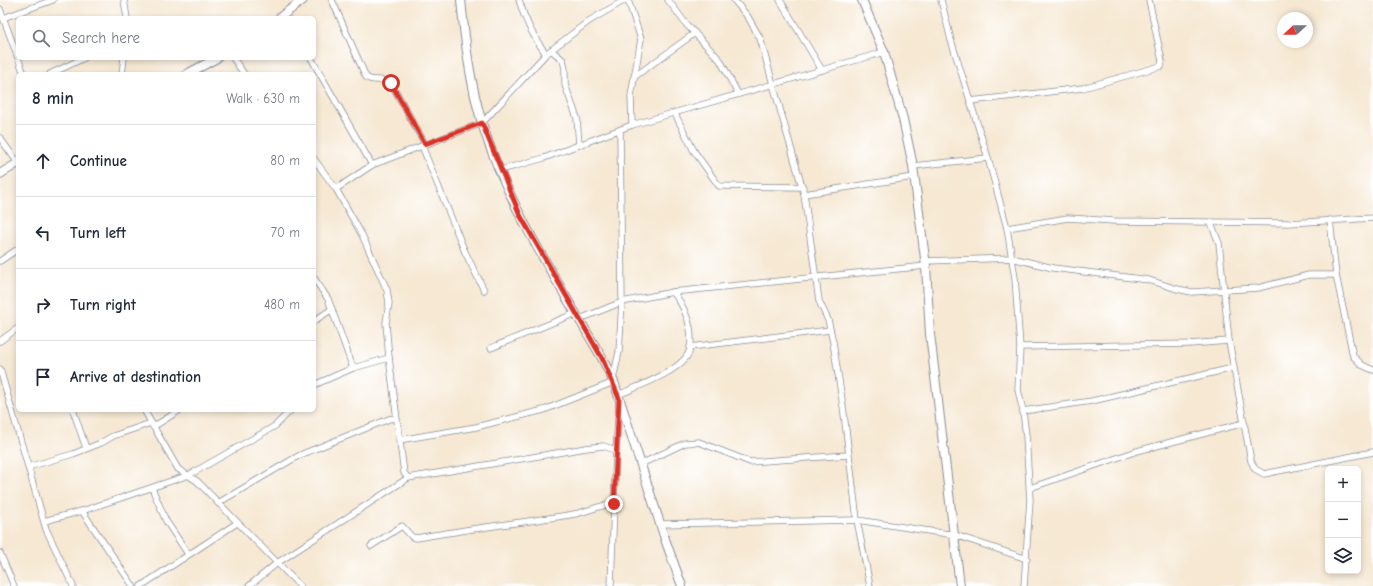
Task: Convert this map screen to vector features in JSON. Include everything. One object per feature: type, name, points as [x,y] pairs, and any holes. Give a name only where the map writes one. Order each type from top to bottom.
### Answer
[{"type":"street","points":[[4,18],[53,0]]},
{"type":"street","points":[[124,0],[127,16]]},
{"type":"street","points":[[288,15],[303,0]]},
{"type":"street","points":[[332,0],[366,77],[372,80],[385,79],[391,83],[423,145],[465,252],[484,290]]},
{"type":"street","points":[[461,0],[466,45],[482,123],[500,170],[520,215],[578,316],[613,381],[682,586]]},
{"type":"street","points":[[519,0],[525,20],[531,32],[549,52],[562,60],[565,69],[565,85],[577,118],[579,145]]},
{"type":"street","points":[[336,189],[372,165],[482,123],[549,52],[589,21],[625,0]]},
{"type":"street","points":[[628,0],[641,39],[631,96],[632,125]]},
{"type":"street","points":[[668,0],[695,33],[720,60],[738,94]]},
{"type":"street","points":[[734,0],[748,17],[760,38],[804,194],[819,301],[828,320],[843,406],[857,520],[870,586]]},
{"type":"street","points":[[780,0],[822,70]]},
{"type":"street","points":[[862,0],[884,52],[902,119],[914,177],[926,263],[930,334],[960,586]]},
{"type":"street","points":[[941,0],[988,158],[1007,228],[1016,278],[1020,347],[1018,390],[1023,411],[1030,488],[1024,586]]},
{"type":"street","points":[[970,101],[1083,88],[1161,66],[1162,61],[1149,0]]},
{"type":"street","points":[[0,9],[16,52]]},
{"type":"street","points":[[634,77],[695,33]]},
{"type":"street","points":[[500,170],[579,145],[632,125],[675,114],[738,94],[884,52]]},
{"type":"street","points":[[19,60],[23,72]]},
{"type":"street","points":[[54,72],[80,60]]},
{"type":"street","points":[[122,72],[124,60]]},
{"type":"street","points":[[191,72],[213,60]]},
{"type":"street","points":[[234,60],[243,72]]},
{"type":"street","points":[[312,60],[372,165]]},
{"type":"street","points":[[675,114],[694,151],[719,186],[802,187]]},
{"type":"street","points":[[613,381],[619,352],[622,302],[620,130]]},
{"type":"street","points":[[0,138],[16,160]]},
{"type":"street","points":[[912,166],[988,158]]},
{"type":"street","points":[[316,162],[336,189],[362,235],[387,290],[389,303],[386,323],[389,358],[397,407],[396,418],[404,473],[408,478]]},
{"type":"street","points":[[0,174],[16,164]]},
{"type":"street","points":[[804,194],[914,177]]},
{"type":"street","points":[[1007,228],[1068,218],[1211,223],[1289,223],[1373,218]]},
{"type":"street","points":[[1330,220],[1336,275],[1353,356],[1362,365],[1373,370]]},
{"type":"street","points":[[1211,223],[1219,243],[1222,291],[1233,368],[1251,461],[1258,473],[1264,474],[1373,452]]},
{"type":"street","points":[[0,261],[16,250]]},
{"type":"street","points":[[491,348],[578,316],[622,302],[673,292],[815,277],[926,263],[1012,258],[1053,268],[1149,280],[1192,292],[1258,288],[1310,275],[1336,275]]},
{"type":"street","points":[[316,281],[332,309],[353,368]]},
{"type":"street","points":[[619,396],[668,371],[682,362],[689,353],[691,336],[689,323],[682,302],[673,292]]},
{"type":"street","points":[[316,320],[332,309]]},
{"type":"street","points":[[0,340],[16,329]]},
{"type":"street","points":[[690,347],[830,330]]},
{"type":"street","points":[[1020,347],[1189,344],[1229,341]]},
{"type":"street","points":[[316,384],[353,368],[389,358]]},
{"type":"street","points":[[1023,411],[1063,407],[1233,368]]},
{"type":"street","points":[[0,369],[44,521],[73,586]]},
{"type":"street","points":[[399,440],[476,427],[544,410],[613,381]]},
{"type":"street","points":[[611,586],[619,396]]},
{"type":"street","points":[[74,412],[86,448]]},
{"type":"street","points":[[145,412],[178,469],[197,481],[236,523],[300,586]]},
{"type":"street","points":[[28,467],[53,461],[86,448],[101,444],[113,436],[152,425],[176,412]]},
{"type":"street","points":[[44,521],[82,511],[189,475],[275,426],[289,412]]},
{"type":"street","points":[[218,503],[300,455],[389,419],[396,418]]},
{"type":"street","points":[[1030,488],[1137,451],[1244,423]]},
{"type":"street","points":[[641,464],[685,443],[693,442],[699,442],[750,462],[848,455]]},
{"type":"street","points":[[249,586],[277,563],[408,478],[586,448],[603,446],[616,450]]},
{"type":"street","points":[[152,488],[166,521],[188,554]]},
{"type":"street","points":[[371,546],[402,526],[412,537],[417,538],[477,527],[571,515],[603,505],[614,504]]},
{"type":"street","points":[[82,511],[133,586]]},
{"type":"street","points":[[660,524],[857,520],[955,535],[1026,559]]},
{"type":"street","points":[[141,586],[236,523]]},
{"type":"street","points":[[0,553],[14,586]]},
{"type":"route","points":[[391,83],[425,144],[482,123],[500,170],[520,215],[602,358],[614,382],[619,398],[614,504]]}]
